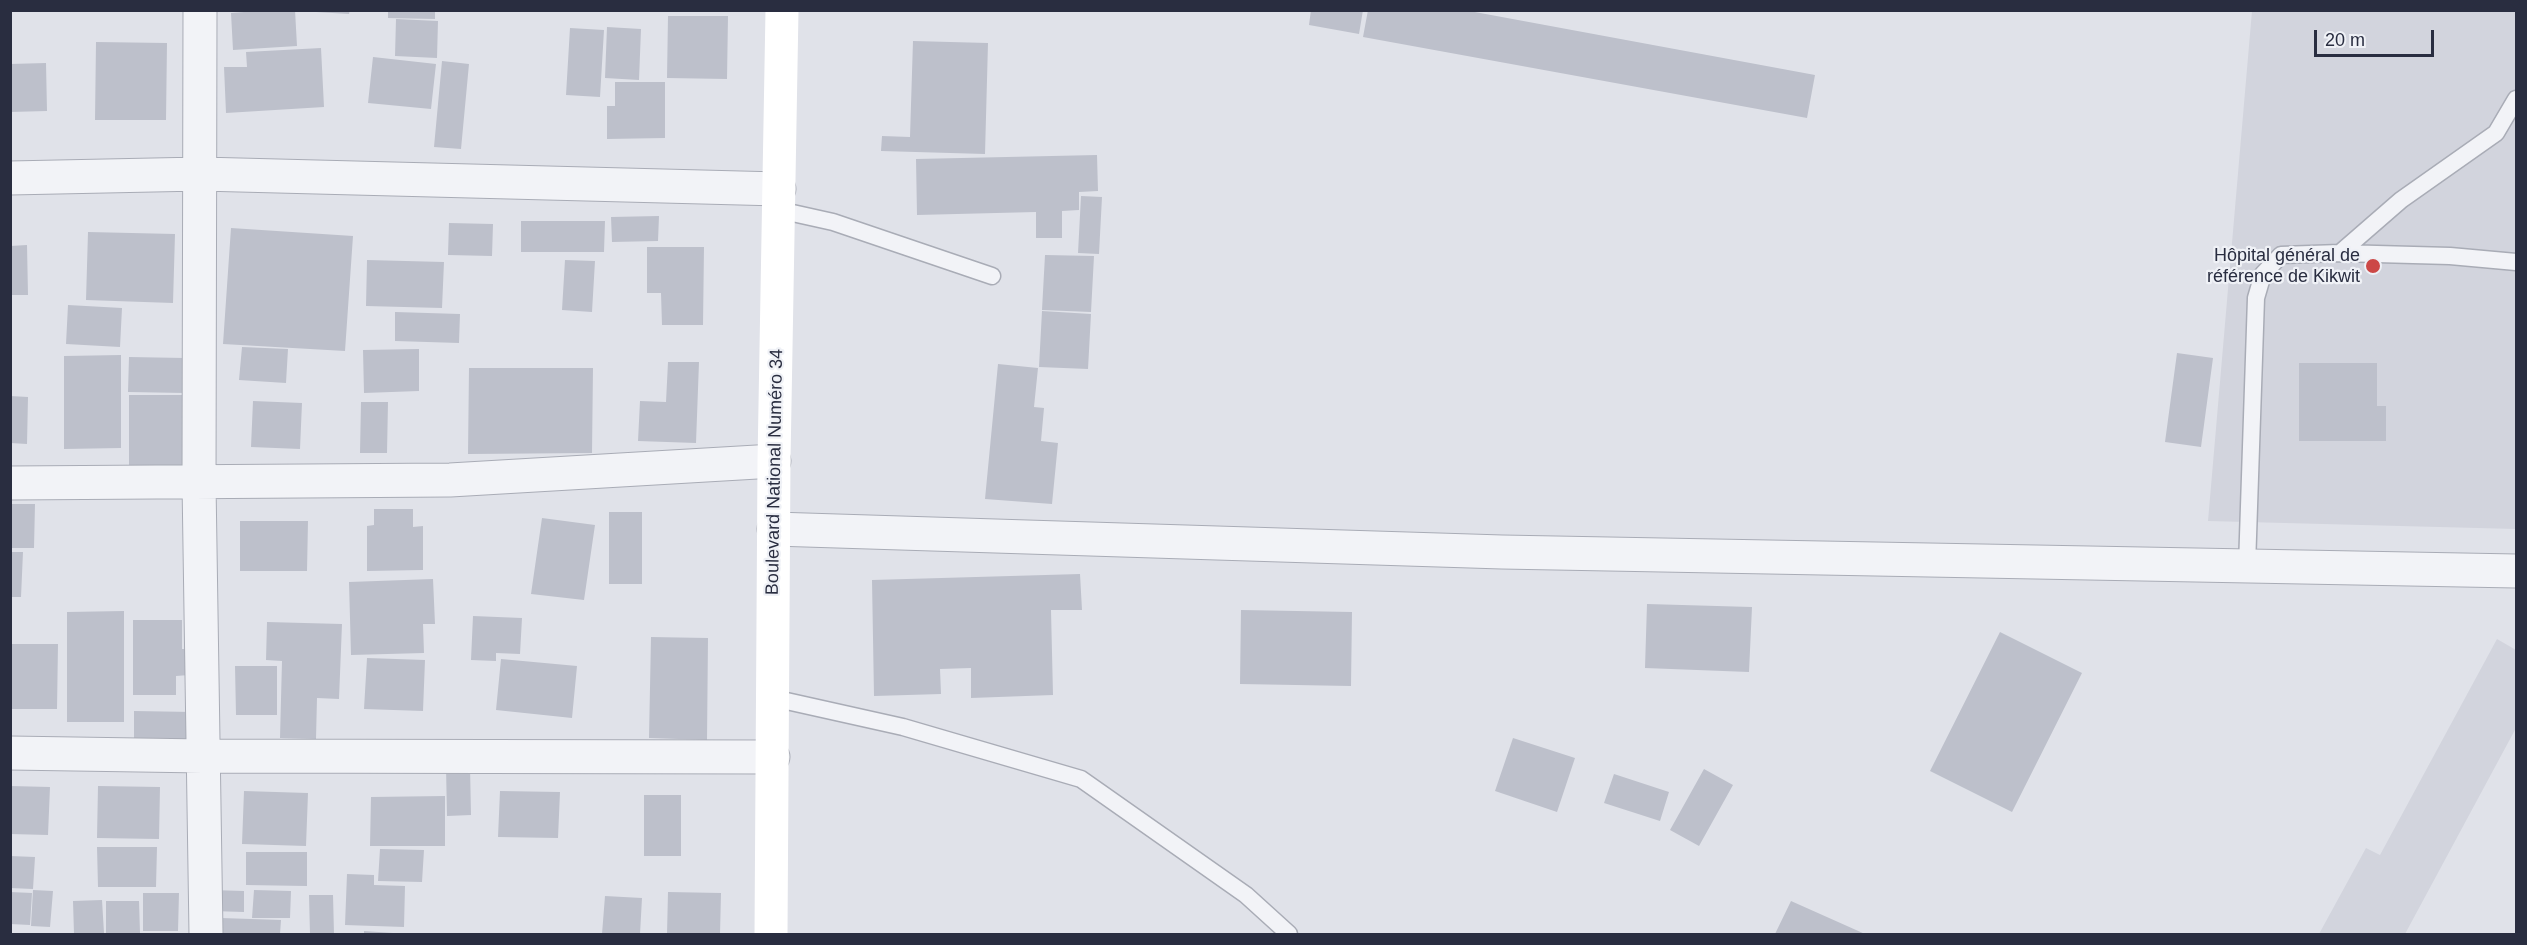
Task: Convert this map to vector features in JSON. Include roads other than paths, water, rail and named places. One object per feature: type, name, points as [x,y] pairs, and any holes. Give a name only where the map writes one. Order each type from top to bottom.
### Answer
[{"type":"main road","name":"Boulevard National Numéro 34","points":[[771,934],[774,461],[782,10]]},
{"type":"street","points":[[200,10],[199,483],[206,934]]},
{"type":"street","points":[[10,178],[201,174],[779,200]]},
{"type":"street","points":[[10,483],[450,480],[774,461]]},
{"type":"street","points":[[774,529],[1514,552],[2517,571]]},
{"type":"street","points":[[10,753],[203,756],[773,757]]},
{"type":"lane","points":[[2340,253],[2401,200],[2496,134],[2517,99]]},
{"type":"lane","points":[[779,200],[833,222],[992,276]]},
{"type":"lane","points":[[2247,566],[2256,298],[2263,274],[2281,255],[2340,253],[2450,256],[2517,262]]},
{"type":"lane","points":[[773,698],[903,727],[1082,779],[1246,895],[1289,934]]},
{"type":"place","name":"Hôpital général de référence de Kikwit","points":[[2373,266]]}]
